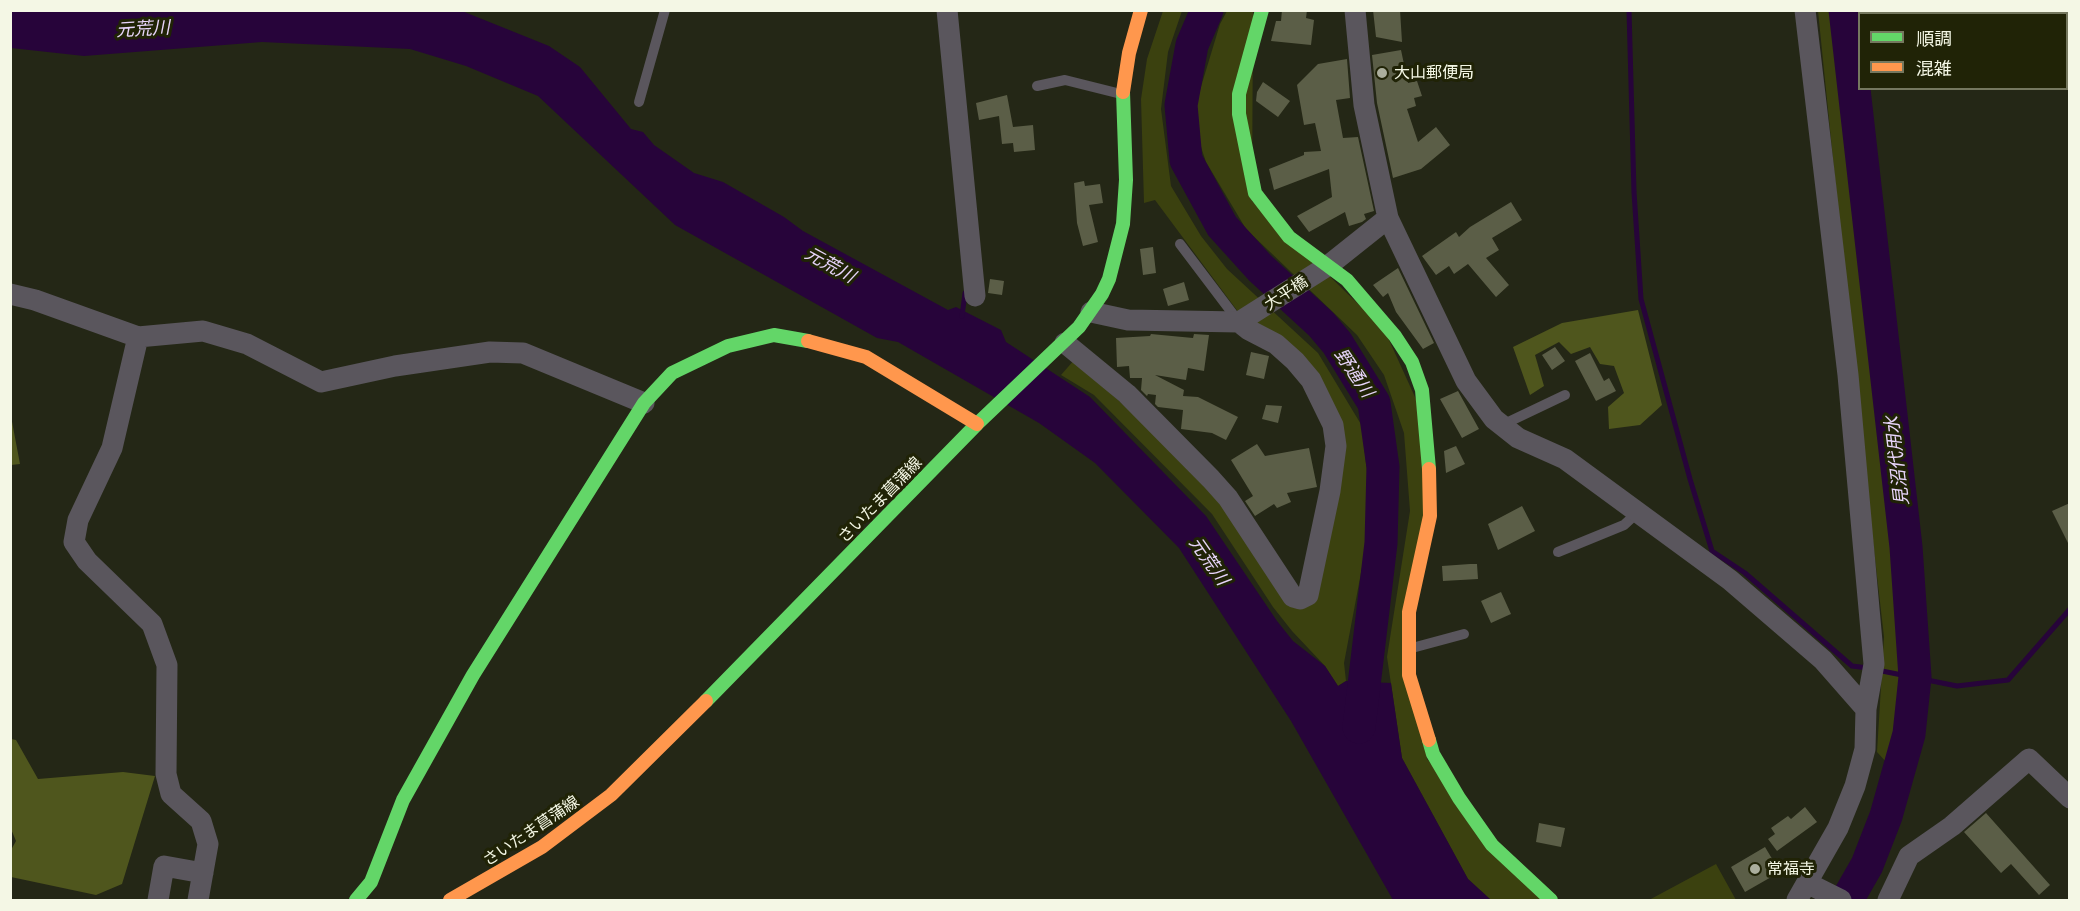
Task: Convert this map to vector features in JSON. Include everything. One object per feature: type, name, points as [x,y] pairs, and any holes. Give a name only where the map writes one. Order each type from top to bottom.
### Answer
[{"type":"street","points":[[947,10],[975,296]]},
{"type":"street","name":"さいたま菖蒲線","points":[[450,900],[542,848],[611,795],[658,751],[980,421],[1063,345],[1091,312],[1109,279],[1124,224],[1126,180],[1123,94],[1129,53],[1141,10]]},
{"type":"street","points":[[1262,10],[1239,94],[1239,114],[1252,168],[1255,193],[1289,237],[1347,280],[1395,336],[1412,362],[1422,390],[1430,474],[1430,516],[1409,612],[1409,675],[1433,754],[1459,798],[1492,844],[1551,900]]},
{"type":"street","points":[[1355,10],[1364,105],[1388,218],[1466,381],[1502,425],[1518,438],[1565,459],[1730,580],[1823,660],[1866,709]]},
{"type":"street","points":[[1805,10],[1848,375],[1870,595],[1874,664],[1866,709],[1865,749],[1855,786],[1838,828],[1802,892],[1838,899]]},
{"type":"street","name":"大平橋","points":[[1242,321],[1328,266],[1388,218]]},
{"type":"street","points":[[10,294],[35,300],[138,337],[202,331],[247,344],[321,382],[395,366],[490,352],[523,353],[644,403]]},
{"type":"street","points":[[1063,345],[1127,394],[1211,479],[1228,498],[1293,597],[1300,599],[1308,595],[1330,491],[1336,446],[1333,425],[1311,380],[1276,344],[1249,330],[1242,321],[1128,320],[1091,312]]},
{"type":"street","points":[[356,900],[373,891],[403,800],[473,675],[644,403],[672,373],[728,346],[774,335],[826,344],[866,357],[980,421]]},
{"type":"street","points":[[138,337],[112,448],[78,520],[74,542],[87,561],[152,624],[167,665],[166,774],[171,794],[201,821],[208,844],[198,900]]},
{"type":"street","points":[[1888,900],[1909,856],[1952,825],[2029,759],[2070,798]]},
{"type":"street","points":[[158,900],[164,866],[203,873]]},
{"type":"lane","points":[[639,102],[665,10]]},
{"type":"lane","points":[[1037,86],[1065,80],[1123,94]]},
{"type":"lane","points":[[1180,244],[1242,321]]},
{"type":"lane","points":[[1502,425],[1565,395]]},
{"type":"lane","points":[[1558,552],[1624,525],[1638,512]]},
{"type":"lane","points":[[1409,648],[1464,634]]},
{"type":"green space","points":[[1163,11],[1182,11],[1168,52],[1161,109],[1171,186],[1201,236],[1227,269],[1318,353],[1362,426],[1368,481],[1367,541],[1344,663],[1346,681],[1338,686],[1325,666],[1273,607],[1212,514],[1094,395],[1061,375],[1075,359],[1220,497],[1304,602],[1339,466],[1328,397],[1239,313],[1155,200],[1144,203],[1141,99],[1147,59]]},
{"type":"green space","points":[[1227,11],[1253,11],[1252,201],[1384,329],[1420,408],[1425,515],[1404,611],[1427,759],[1544,900],[1491,900],[1468,879],[1402,758],[1387,657],[1410,511],[1404,433],[1384,375],[1357,335],[1246,229],[1206,162],[1196,132],[1197,100],[1220,24]]},
{"type":"green space","points":[[1818,11],[1836,11],[1906,662],[1901,715],[1882,808],[1843,890],[1836,887],[1862,842],[1887,763],[1877,752],[1884,637]]},
{"type":"green space","points":[[1638,310],[1662,405],[1640,425],[1609,429],[1608,407],[1624,393],[1614,366],[1600,364],[1590,347],[1571,354],[1559,342],[1535,355],[1544,386],[1530,395],[1513,347],[1562,323]]},
{"type":"green space","points":[[10,411],[20,464],[11,465],[10,465]]},
{"type":"green space","points":[[11,739],[16,740],[38,779],[123,772],[155,776],[122,884],[96,895],[11,877],[11,850],[16,841],[11,829]]},
{"type":"green space","points":[[1716,864],[1736,900],[1649,900]]},
{"type":"water","name":"元荒川","points":[[11,10],[462,11],[549,46],[580,67],[631,129],[643,132],[654,145],[694,173],[723,182],[784,217],[803,231],[948,310],[956,307],[1001,330],[1006,342],[1090,397],[1206,516],[1277,621],[1293,641],[1325,666],[1338,686],[1346,681],[1391,683],[1402,758],[1468,879],[1491,900],[1393,900],[1291,721],[1179,548],[1095,463],[1039,423],[898,342],[877,338],[675,225],[538,96],[466,66],[410,49],[262,42],[84,56],[11,48]]},
{"type":"building","points":[[1282,10],[1307,10],[1306,18],[1314,20],[1311,45],[1271,41],[1276,21],[1281,21]]},
{"type":"building","points":[[1373,10],[1400,10],[1402,42],[1376,37]]},
{"type":"building","points":[[1401,50],[1408,83],[1417,81],[1422,96],[1414,98],[1416,106],[1407,109],[1418,142],[1436,127],[1450,145],[1421,169],[1393,178],[1377,103],[1372,55]]},
{"type":"building","points":[[1347,59],[1350,98],[1336,100],[1343,138],[1358,137],[1374,211],[1364,214],[1366,219],[1362,222],[1349,226],[1345,212],[1309,232],[1297,216],[1332,197],[1329,169],[1274,190],[1269,169],[1304,155],[1304,152],[1321,151],[1315,123],[1304,125],[1297,85],[1318,64]]},
{"type":"building","points":[[1263,82],[1290,101],[1278,117],[1256,101],[1257,92]]},
{"type":"building","points":[[1007,95],[1013,127],[1033,125],[1035,150],[1014,152],[1013,143],[1002,144],[999,116],[979,120],[976,103]]},
{"type":"building","points":[[1084,181],[1085,186],[1100,184],[1103,203],[1089,205],[1098,242],[1083,246],[1077,223],[1074,183]]},
{"type":"building","points":[[1511,202],[1522,220],[1492,238],[1499,250],[1486,258],[1509,285],[1496,297],[1468,264],[1454,274],[1449,266],[1436,275],[1422,256],[1456,232],[1459,237],[1470,227]]},
{"type":"building","points":[[1153,247],[1156,273],[1143,275],[1140,249]]},
{"type":"building","points":[[1398,268],[1434,343],[1423,349],[1396,312],[1388,293],[1383,297],[1373,285]]},
{"type":"building","points":[[990,279],[1004,281],[1002,295],[988,293]]},
{"type":"building","points":[[1184,282],[1189,300],[1168,306],[1163,289]]},
{"type":"building","points":[[1151,334],[1193,338],[1194,334],[1209,335],[1204,371],[1188,368],[1186,380],[1155,375],[1184,390],[1183,396],[1198,397],[1238,417],[1226,440],[1212,433],[1181,429],[1183,410],[1158,407],[1155,404],[1156,395],[1148,394],[1147,396],[1141,390],[1142,378],[1130,378],[1129,366],[1117,367],[1116,338],[1150,336]]},
{"type":"building","points":[[1555,347],[1565,361],[1552,370],[1542,355]]},
{"type":"building","points":[[1251,352],[1269,356],[1264,379],[1246,375]]},
{"type":"building","points":[[1590,353],[1604,381],[1609,378],[1616,391],[1596,401],[1575,361]]},
{"type":"building","points":[[1458,391],[1479,429],[1462,438],[1440,399]]},
{"type":"building","points":[[1266,405],[1282,406],[1278,423],[1262,419]]},
{"type":"building","points":[[1257,444],[1265,456],[1309,448],[1317,487],[1287,493],[1291,502],[1277,508],[1274,504],[1255,516],[1245,501],[1253,496],[1231,460]]},
{"type":"building","points":[[1456,446],[1465,464],[1446,473],[1444,451]]},
{"type":"building","points":[[2070,503],[2070,547],[2052,511]]},
{"type":"building","points":[[1522,506],[1535,531],[1498,550],[1488,524]]},
{"type":"building","points":[[1477,564],[1478,579],[1443,581],[1442,566]]},
{"type":"building","points":[[1501,592],[1511,614],[1491,623],[1481,601]]},
{"type":"building","points":[[1805,807],[1817,822],[1777,851],[1768,839],[1775,834],[1771,828],[1788,816],[1791,819]]},
{"type":"building","points":[[1986,813],[2050,885],[2039,895],[2011,864],[2001,873],[1964,832]]},
{"type":"building","points":[[1539,823],[1565,828],[1561,847],[1536,842]]},
{"type":"building","name":"常福寺","points":[[1765,847],[1780,872],[1745,892],[1731,867]]},
{"type":"waterway","name":"野通川","points":[[1207,10],[1192,45],[1181,105],[1186,160],[1222,226],[1260,268],[1321,324],[1337,343],[1374,403],[1383,467],[1381,543],[1359,727]]},
{"type":"waterway","points":[[1629,10],[1634,192],[1641,299],[1712,551],[1745,573],[1852,666],[1868,668]]},
{"type":"waterway","name":"見沼代用水","points":[[1845,10],[1906,547],[1915,677],[1909,734],[1886,816],[1867,865],[1847,900]]},
{"type":"waterway","points":[[962,316],[965,293]]},
{"type":"waterway","points":[[1877,670],[1957,686],[2008,680],[2070,609]]},
{"type":"traffic: fast","points":[[1262,10],[1239,94],[1239,114],[1255,193],[1289,237],[1347,280],[1395,336],[1412,362],[1422,390],[1429,469]]},
{"type":"traffic: fast","points":[[706,701],[977,424],[1079,327],[1102,294],[1109,279],[1123,224],[1126,180],[1123,92]]},
{"type":"traffic: fast","points":[[356,900],[371,882],[403,800],[473,675],[644,403],[672,373],[728,346],[774,335],[808,341]]},
{"type":"traffic: fast","points":[[1429,740],[1433,754],[1459,798],[1492,845],[1551,900]]},
{"type":"traffic: slow","points":[[1123,92],[1129,53],[1141,10]]},
{"type":"traffic: slow","points":[[808,341],[866,357],[977,424]]},
{"type":"traffic: slow","points":[[1429,469],[1430,516],[1409,612],[1409,675],[1429,740]]},
{"type":"traffic: slow","points":[[450,900],[542,847],[611,795],[706,701]]},
{"type":"place","name":"大山郵便局","points":[[1382,73]]},
{"type":"place","name":"常福寺","points":[[1755,869]]}]
